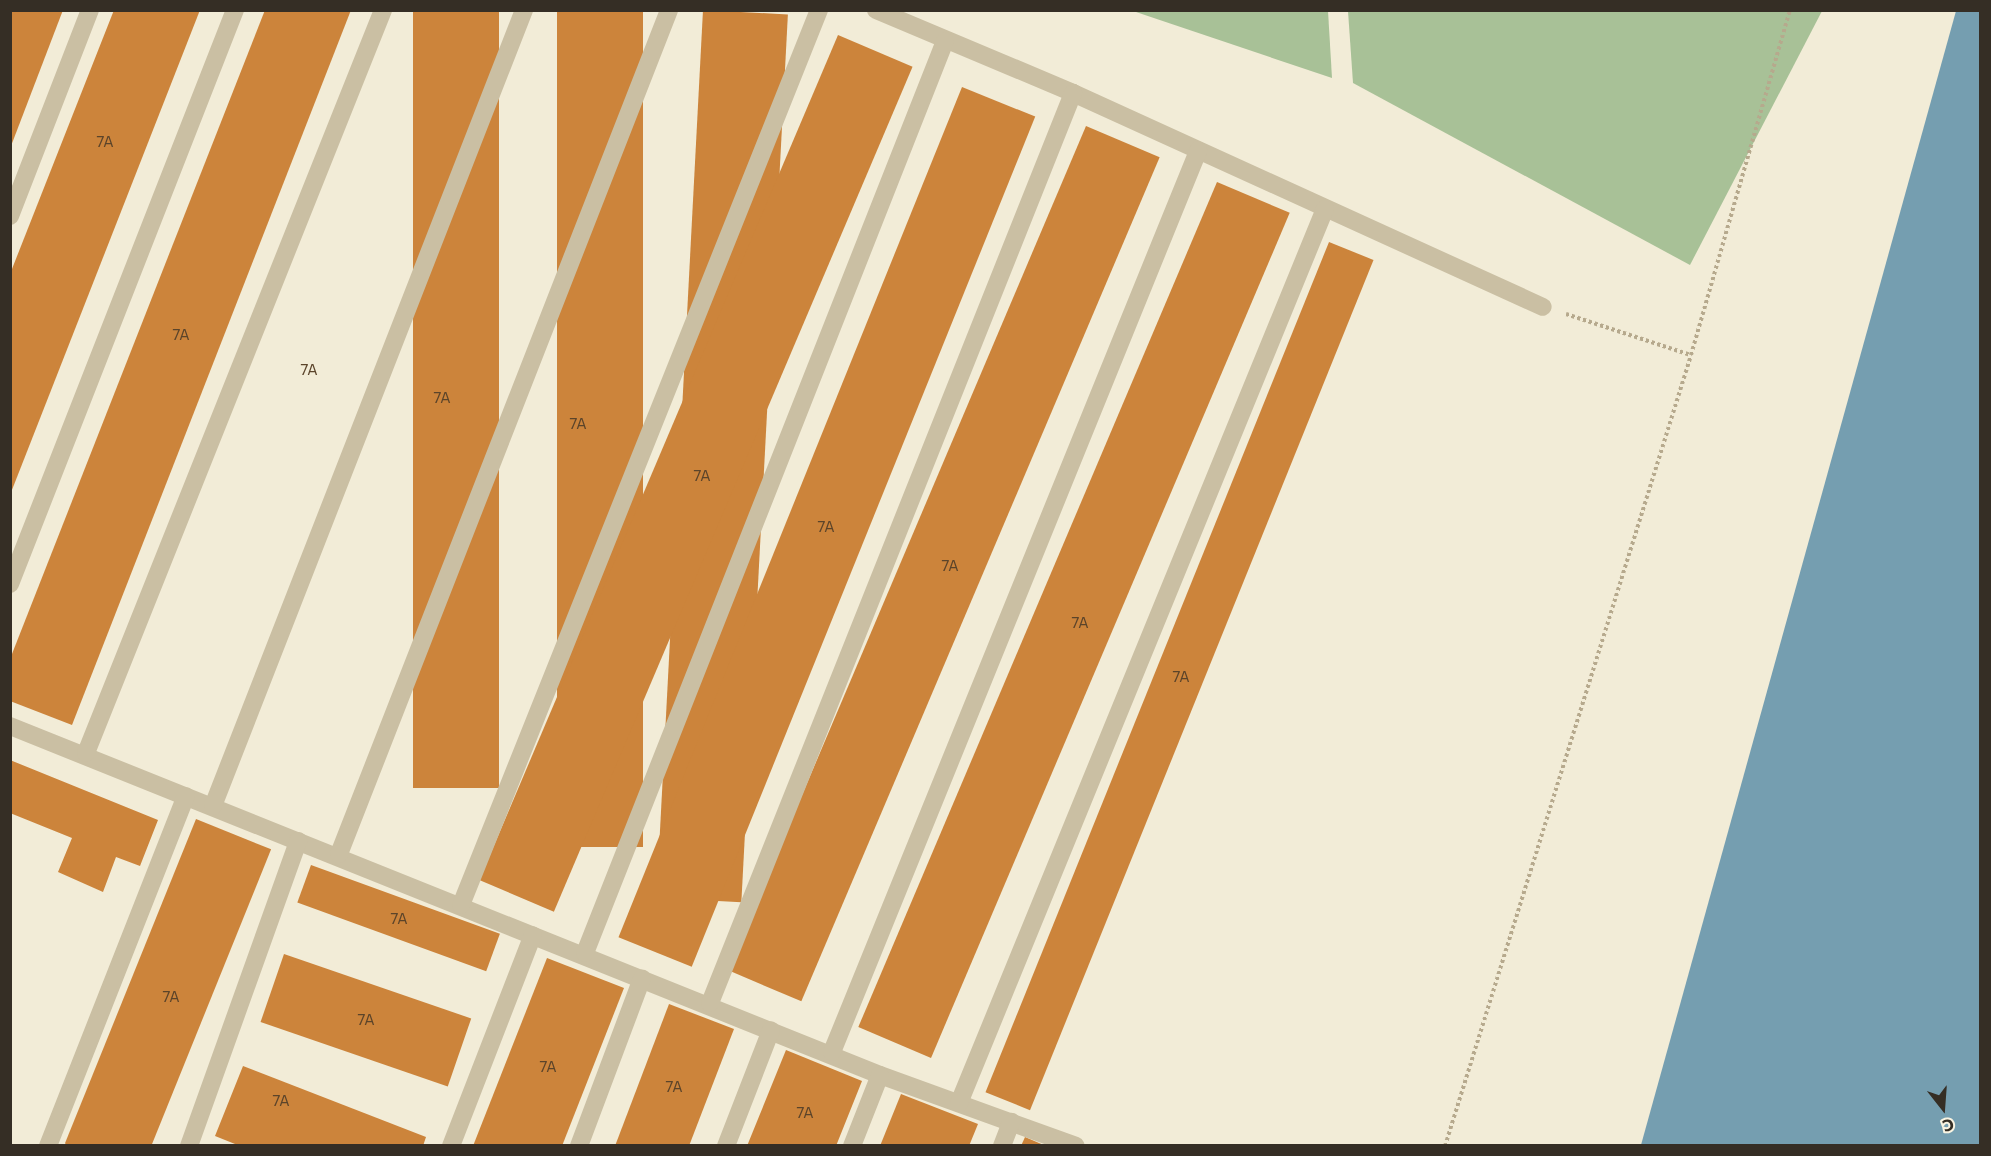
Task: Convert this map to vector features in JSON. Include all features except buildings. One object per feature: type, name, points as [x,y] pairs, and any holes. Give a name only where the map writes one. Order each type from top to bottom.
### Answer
[{"type":"lane","points":[[10,216],[90,10]]},
{"type":"lane","points":[[10,584],[235,10]]},
{"type":"lane","points":[[86,753],[383,10]]},
{"type":"lane","points":[[213,806],[524,10]]},
{"type":"lane","points":[[339,854],[669,10]]},
{"type":"lane","points":[[461,905],[819,10]]},
{"type":"lane","points":[[876,10],[1073,93],[1543,307]]},
{"type":"lane","points":[[585,953],[945,41]]},
{"type":"lane","points":[[710,1003],[1073,93]]},
{"type":"lane","points":[[832,1052],[1198,151]]},
{"type":"lane","points":[[959,1103],[1325,209]]},
{"type":"lane","points":[[10,726],[86,753],[298,841],[339,854],[642,978],[710,1003],[771,1030],[832,1052],[880,1075],[1076,1146]]},
{"type":"lane","points":[[48,1146],[186,796]]},
{"type":"lane","points":[[189,1146],[298,841]]},
{"type":"lane","points":[[451,1146],[533,934]]},
{"type":"lane","points":[[579,1146],[642,978]]},
{"type":"lane","points":[[726,1146],[771,1030]]},
{"type":"lane","points":[[852,1146],[880,1075]]},
{"type":"lane","points":[[1002,1146],[1011,1122]]},
{"type":"path","points":[[1445,1146],[1691,355],[1790,10]]},
{"type":"path","points":[[1543,307],[1691,355]]},
{"type":"green space","points":[[1348,10],[1822,11],[1690,265],[1353,83]]},
{"type":"green space","points":[[1133,11],[1328,11],[1332,78]]},
{"type":"water","points":[[1956,11],[1980,11],[1980,1145],[1641,1145]]}]
